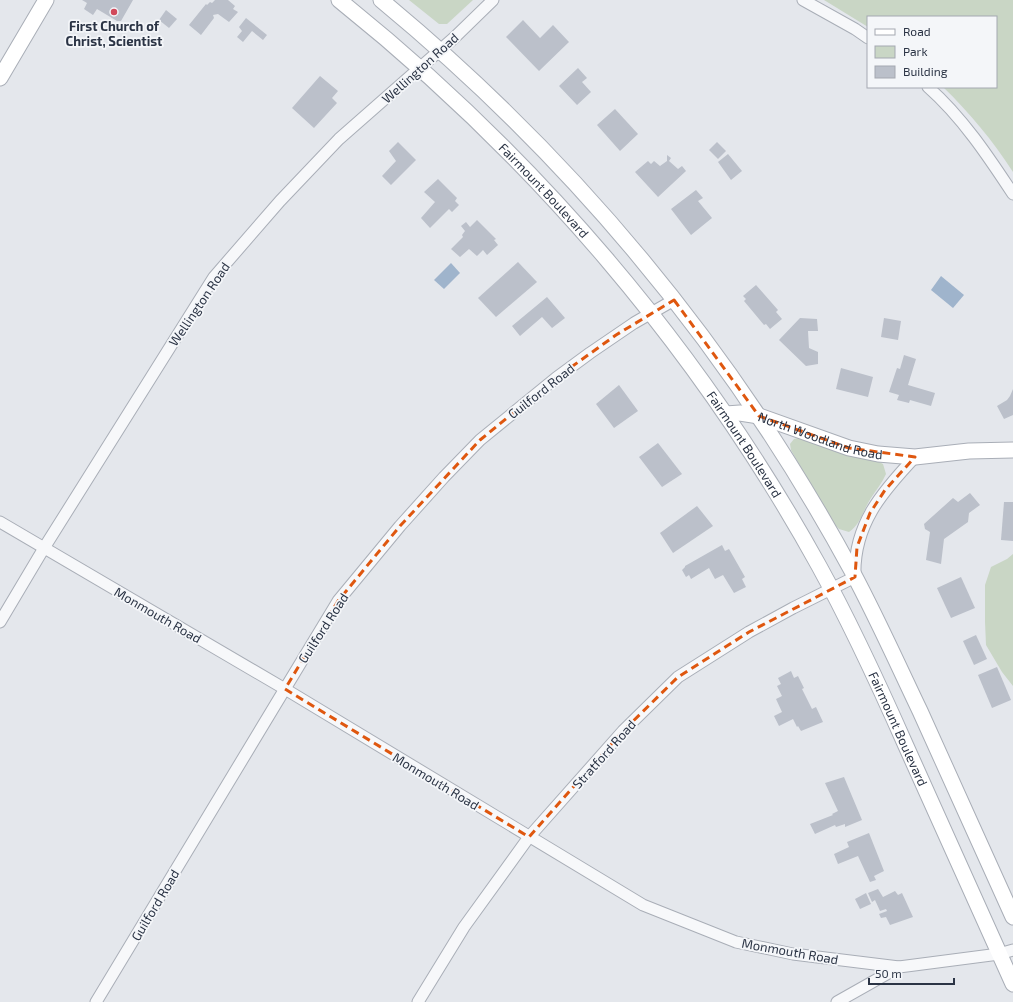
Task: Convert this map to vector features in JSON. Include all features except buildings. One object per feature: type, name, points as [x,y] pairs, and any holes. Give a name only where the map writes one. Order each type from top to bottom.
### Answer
[{"type":"main road","points":[[0,78],[46,0]]},
{"type":"main road","name":"Fairmount Boulevard","points":[[339,0],[420,68],[479,123],[534,178],[592,242],[651,313],[726,414],[771,485],[831,589],[885,698],[1006,952],[1013,984]]},
{"type":"main road","name":"Fairmount Boulevard","points":[[381,0],[440,50],[510,115],[577,185],[625,239],[674,300],[742,390],[797,475],[855,577],[906,681],[1013,917]]},
{"type":"main road","name":"North Woodland Road","points":[[726,414],[740,413],[759,416],[849,448],[878,454],[915,457],[969,451],[1013,450]]},
{"type":"street","name":"Wellington Road","points":[[0,622],[44,548],[214,277],[280,201],[339,139],[440,50],[493,0]]},
{"type":"street","points":[[803,0],[867,37]]},
{"type":"street","points":[[929,88],[942,100],[988,155],[1013,194]]},
{"type":"street","name":"Guilford Road","points":[[96,1002],[338,601],[400,526],[480,440],[556,378],[616,335],[674,300]]},
{"type":"street","points":[[855,577],[857,547],[870,513],[885,490],[915,457]]},
{"type":"street","name":"Monmouth Road","points":[[0,522],[285,689],[643,905],[736,942],[793,954],[899,967]]},
{"type":"street","name":"Stratford Road","points":[[418,1002],[464,927],[529,837],[624,731],[678,677],[749,632],[786,611],[855,577]]},
{"type":"street","points":[[837,1002],[899,967],[1006,952]]},
{"type":"highlighted area","points":[[674,300],[759,416],[849,448],[915,457],[885,490],[870,513],[857,547],[855,577],[749,632],[678,677],[623,731],[529,837],[285,689],[338,601],[400,526],[480,440],[556,378],[616,335]]},
{"type":"green space","points":[[409,0],[473,0],[447,24],[439,24]]},
{"type":"green space","points":[[824,0],[1013,0],[1013,172],[981,128],[944,88],[997,88],[997,16],[867,16],[867,26]]},
{"type":"green space","points":[[798,438],[852,456],[877,461],[883,464],[886,474],[859,521],[849,532],[839,529],[831,521],[791,450],[790,444],[794,439]]},
{"type":"green space","points":[[1013,554],[1013,686],[1002,672],[986,645],[985,585],[991,567],[1007,559]]},
{"type":"water","points":[[451,263],[460,273],[444,289],[434,280]]},
{"type":"water","points":[[941,276],[964,295],[953,308],[931,290]]},
{"type":"place","name":"First Church of Christ, Scientist","points":[[114,12]]}]
